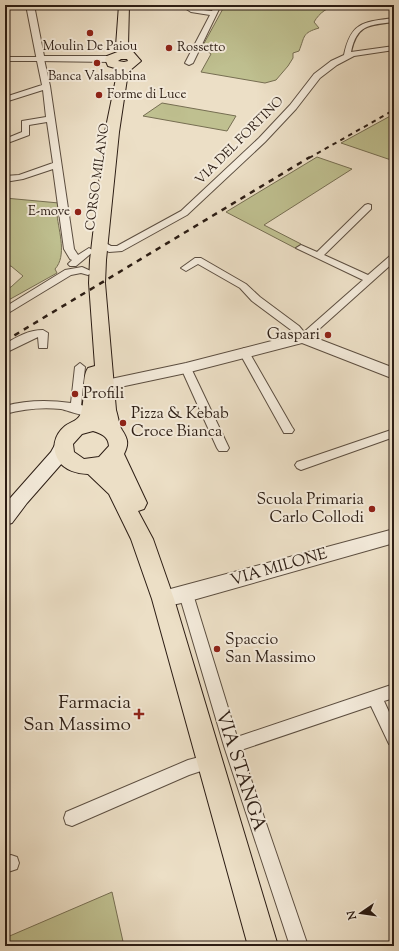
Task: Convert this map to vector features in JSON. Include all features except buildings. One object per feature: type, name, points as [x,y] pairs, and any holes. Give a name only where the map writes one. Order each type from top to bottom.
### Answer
[{"type":"main road","name":"CORSO MILANO","points":[[90,266],[122,72],[119,60],[116,5]]},
{"type":"main road","points":[[119,60],[122,46],[124,5]]},
{"type":"main road","points":[[30,487],[65,468],[106,463],[115,455],[119,442],[112,430],[107,410],[106,385],[90,266]]},
{"type":"main road","points":[[5,518],[57,457],[66,437],[76,429],[95,384],[90,266]]},
{"type":"main road","points":[[83,415],[98,425],[112,430]]},
{"type":"main road","points":[[62,448],[67,458],[105,476],[117,489],[142,539],[174,597]]},
{"type":"main road","points":[[115,455],[152,537],[174,597]]},
{"type":"main road","name":"VIA STANGA","points":[[174,597],[210,761],[263,946]]},
{"type":"street","points":[[30,5],[46,86],[69,249],[73,257],[90,266]]},
{"type":"street","points":[[183,5],[193,11],[213,13]]},
{"type":"street","points":[[189,63],[218,5]]},
{"type":"street","points":[[347,56],[355,31],[360,26],[394,20]]},
{"type":"street","name":"VIA DEL FORTINO","points":[[68,272],[82,270],[90,266],[109,249],[119,249],[184,213],[238,163],[293,107],[317,76],[334,63],[347,56],[394,48]]},
{"type":"street","points":[[5,59],[119,60]]},
{"type":"street","points":[[5,100],[46,86]]},
{"type":"street","points":[[5,142],[26,133],[25,123],[50,119]]},
{"type":"street","points":[[5,179],[20,177],[56,165]]},
{"type":"street","points":[[318,256],[368,207]]},
{"type":"street","points":[[301,248],[369,279]]},
{"type":"street","points":[[106,385],[186,368],[303,338],[394,257]]},
{"type":"street","points":[[186,268],[198,260],[244,286],[256,298],[295,328],[303,338],[394,374]]},
{"type":"street","points":[[5,312],[68,272],[90,266]]},
{"type":"street","points":[[5,349],[28,335],[36,333],[43,333],[44,346]]},
{"type":"street","points":[[244,352],[288,430]]},
{"type":"street","points":[[6,407],[35,406],[83,415],[78,394],[80,367]]},
{"type":"street","points":[[186,368],[223,448]]},
{"type":"street","points":[[301,465],[394,433]]},
{"type":"street","name":"VIA MILONE","points":[[174,597],[394,536]]},
{"type":"street","name":"VIA STANGA","points":[[174,597],[232,746],[299,946]]},
{"type":"street","points":[[232,746],[394,691]]},
{"type":"street","points":[[375,698],[394,739]]},
{"type":"street","name":"VIA STANGA","points":[[72,818],[188,768],[210,761]]},
{"type":"green space","points":[[225,5],[337,5],[321,13],[314,22],[319,28],[310,32],[303,38],[299,51],[293,53],[293,58],[288,66],[276,80],[265,83],[201,72],[211,54],[202,47]]},
{"type":"green space","points":[[162,103],[236,116],[227,131],[143,116]]},
{"type":"green space","points":[[394,114],[394,161],[341,143]]},
{"type":"green space","points":[[317,157],[352,169],[264,225],[301,244],[295,248],[226,212]]},
{"type":"green space","points":[[5,198],[59,203],[61,214],[57,215],[61,244],[61,257],[59,264],[55,269],[57,273],[5,302],[5,289],[11,287],[23,276],[11,266],[5,267]]},
{"type":"green space","points":[[112,892],[124,946],[5,946],[5,938]]},
{"type":"railway","points":[[309,158],[394,110]]},
{"type":"railway","points":[[5,341],[310,157]]},
{"type":"place","name":"Moulin De Paiou","points":[[90,33]]},
{"type":"place","name":"Rossetto","points":[[169,48]]},
{"type":"place","name":"Banca Valsabbina","points":[[97,63]]},
{"type":"place","name":"Forme di Luce","points":[[99,95]]},
{"type":"place","name":"E-move","points":[[78,212]]},
{"type":"place","name":"Gaspari","points":[[328,335]]},
{"type":"place","name":"Profili","points":[[75,394]]},
{"type":"place","name":"Pizza & Kebab Croce Bianca","points":[[123,423]]},
{"type":"place","name":"Scuola Primaria Carlo Collodi","points":[[372,509]]},
{"type":"place","name":"Spaccio San Massimo","points":[[217,649]]},
{"type":"place","name":"Farmacia San Massimo","points":[[139,714]]}]
